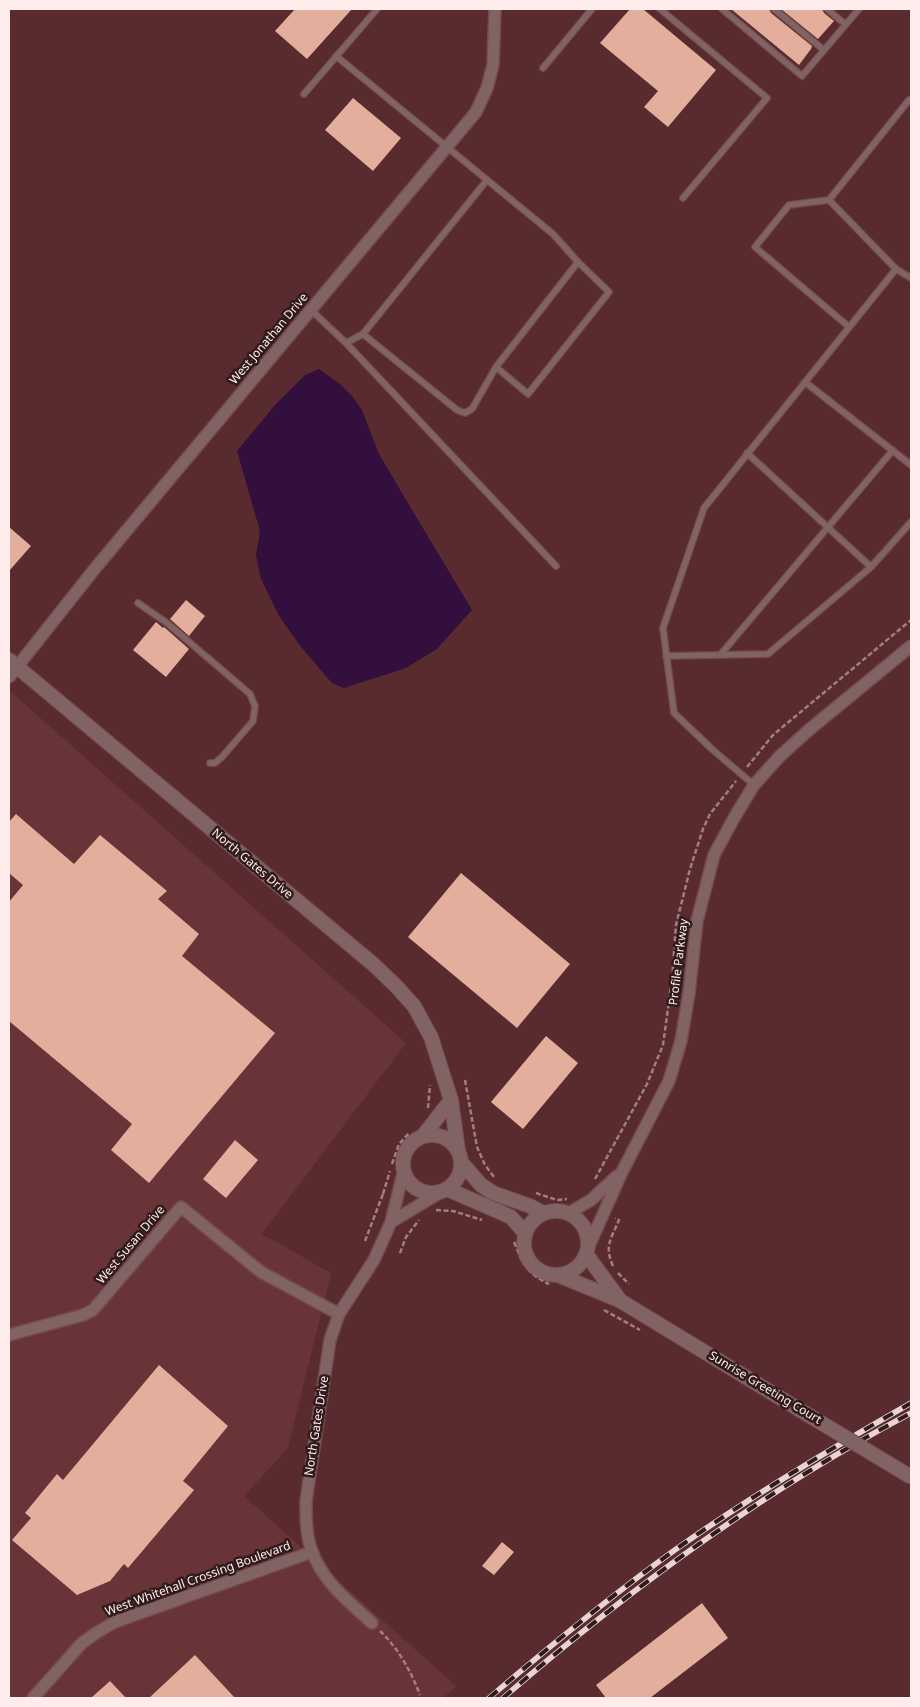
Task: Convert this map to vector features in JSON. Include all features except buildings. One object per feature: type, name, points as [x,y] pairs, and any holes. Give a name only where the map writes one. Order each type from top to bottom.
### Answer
[{"type":"street","name":"West Jonathan Drive","points":[[12,668],[476,112],[487,88],[493,65],[495,9]]},
{"type":"street","name":"Profile Parkway","points":[[587,1251],[622,1172],[669,1081],[682,1041],[697,921],[714,855],[754,785],[780,756],[911,646]]},
{"type":"street","name":"North Gates Drive","points":[[12,668],[373,964],[396,986],[414,1006],[427,1030],[451,1100],[460,1156]]},
{"type":"street","points":[[451,1100],[417,1134],[416,1140],[405,1153],[404,1170],[407,1179],[422,1191],[431,1193],[444,1190],[511,1217],[525,1233]]},
{"type":"street","points":[[417,1134],[447,1138],[481,1185],[493,1194],[530,1206],[543,1214]]},
{"type":"street","points":[[391,1222],[444,1190],[458,1177],[460,1156]]},
{"type":"street","name":"North Gates Drive","points":[[372,1623],[341,1595],[323,1572],[312,1552],[306,1524],[306,1501],[330,1340],[339,1314],[374,1260],[391,1222],[404,1170]]},
{"type":"street","name":"Profile Parkway","points":[[569,1213],[591,1200],[622,1172]]},
{"type":"street","name":"West Susan Drive","points":[[9,1335],[83,1315],[93,1310],[182,1207],[261,1272],[339,1314]]},
{"type":"street","points":[[558,1210],[569,1213],[585,1227],[588,1238],[587,1251],[578,1267],[554,1280],[531,1263],[525,1248],[525,1233],[530,1224],[543,1214],[558,1210]]},
{"type":"street","name":"Sunrise Greeting Court","points":[[587,1251],[619,1300]]},
{"type":"street","name":"Sunrise Greeting Court","points":[[554,1280],[619,1300],[911,1477]]},
{"type":"street","name":"West Whitehall Crossing Boulevard","points":[[33,1698],[82,1644],[115,1622],[312,1552]]},
{"type":"lane","points":[[304,94],[377,9]]},
{"type":"lane","points":[[543,68],[592,9]]},
{"type":"lane","points":[[660,9],[767,98],[683,198]]},
{"type":"lane","points":[[722,9],[802,76],[859,9]]},
{"type":"lane","points":[[774,9],[824,50]]},
{"type":"lane","points":[[827,9],[846,24]]},
{"type":"lane","points":[[336,56],[553,234],[609,292],[528,394],[496,367]]},
{"type":"lane","points":[[849,327],[755,247],[789,205],[829,200],[909,100],[911,102]]},
{"type":"lane","points":[[346,344],[363,334],[487,180]]},
{"type":"lane","points":[[829,200],[896,268],[911,278]]},
{"type":"lane","points":[[363,334],[457,410],[465,412],[472,409],[496,367],[578,262]]},
{"type":"lane","points":[[754,785],[674,713],[663,628],[704,508],[896,268]]},
{"type":"lane","points":[[311,310],[346,344],[556,566]]},
{"type":"lane","points":[[805,382],[911,465]]},
{"type":"lane","points":[[721,654],[893,450]]},
{"type":"lane","points":[[748,453],[871,567]]},
{"type":"lane","points":[[666,656],[768,654],[871,567],[911,522]]},
{"type":"lane","points":[[138,603],[167,623],[250,694],[255,706],[253,721],[216,763],[210,763]]},
{"type":"path","points":[[762,748],[773,735],[911,620]]},
{"type":"path","points":[[591,1184],[647,1084],[663,1045],[672,979],[676,925],[700,837],[710,814],[716,806]]},
{"type":"path","points":[[465,1080],[469,1113],[477,1147],[485,1165],[496,1180]]},
{"type":"path","points":[[425,1113],[428,1108],[430,1085]]},
{"type":"path","points":[[365,1241],[400,1144],[417,1134]]},
{"type":"path","points":[[530,1191],[557,1200],[571,1198]]},
{"type":"path","points":[[382,1194],[388,1195]]},
{"type":"path","points":[[431,1212],[438,1209],[453,1211],[484,1221]]},
{"type":"path","points":[[400,1253],[406,1237],[423,1215]]},
{"type":"path","points":[[615,1218],[619,1220],[608,1246],[609,1257],[614,1269],[629,1284]]},
{"type":"path","points":[[511,1235],[522,1261],[531,1272],[542,1281],[554,1280]]},
{"type":"path","points":[[372,1623],[390,1640],[414,1678],[420,1695]]},
{"type":"shaded area","points":[[319,369],[340,384],[362,410],[379,454],[472,610],[437,649],[406,668],[344,688],[332,683],[301,647],[279,616],[261,579],[256,555],[260,531],[237,451],[275,405],[305,375]]},
{"type":"shaded area","points":[[9,690],[406,1043],[262,1234],[331,1273],[288,1448],[244,1496],[456,1686],[443,1698],[9,1698]]},
{"type":"railway","points":[[489,1698],[582,1621],[679,1547],[793,1472],[911,1403]]},
{"type":"railway","points":[[503,1698],[599,1619],[699,1544],[803,1475],[911,1413]]}]
